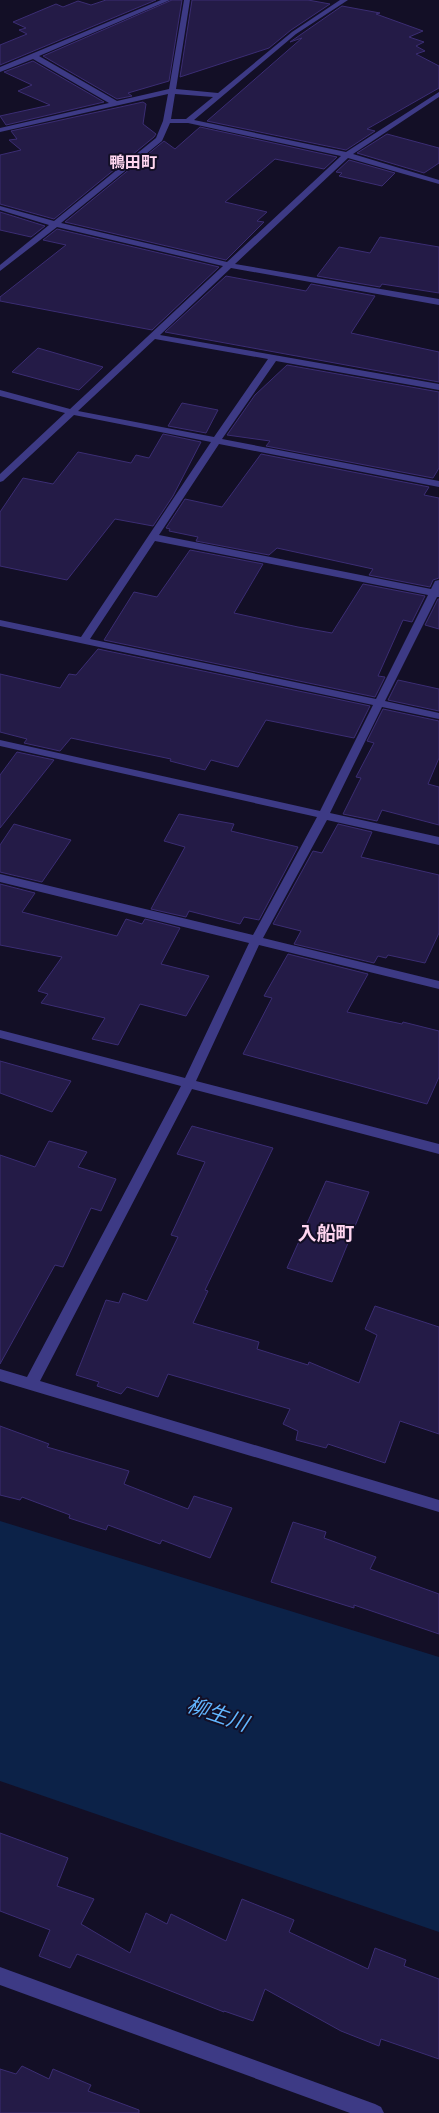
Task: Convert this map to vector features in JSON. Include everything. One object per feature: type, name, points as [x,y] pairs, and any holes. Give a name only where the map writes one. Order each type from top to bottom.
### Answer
[{"type":"street","points":[[0,70],[168,0]]},
{"type":"street","points":[[0,269],[159,139],[168,121],[171,91],[187,0]]},
{"type":"street","points":[[188,121],[294,33],[344,0]]},
{"type":"street","points":[[33,56],[116,104]]},
{"type":"street","points":[[0,130],[171,91],[219,95]]},
{"type":"street","points":[[0,478],[347,154],[439,94]]},
{"type":"street","points":[[168,121],[188,121],[347,154],[439,182]]},
{"type":"street","points":[[0,208],[56,224],[229,265],[439,302]]},
{"type":"street","points":[[154,336],[439,387]]},
{"type":"street","points":[[84,641],[216,440],[273,358]]},
{"type":"street","points":[[0,393],[71,412],[439,484]]},
{"type":"street","points":[[31,1384],[188,1084],[256,940],[324,814],[437,590],[152,537]]},
{"type":"street","points":[[0,623],[439,716]]},
{"type":"street","points":[[0,743],[439,841]]},
{"type":"street","points":[[0,878],[439,985]]},
{"type":"street","points":[[0,1034],[439,1149]]},
{"type":"street","points":[[0,1375],[439,1506]]},
{"type":"street","points":[[1,1980],[375,2113]]},
{"type":"water","name":"柳生川","points":[[0,1521],[439,1657],[439,1932],[0,1781]]},
{"type":"building","points":[[106,0],[156,0],[0,65],[0,45],[27,34],[19,30],[26,28],[13,22],[56,4],[63,7],[78,1],[91,5]]},
{"type":"building","points":[[172,0],[182,0],[169,81],[128,93],[132,96],[117,99],[43,56]]},
{"type":"building","points":[[192,0],[308,0],[330,4],[291,30],[269,48],[180,77]]},
{"type":"building","points":[[342,6],[380,13],[376,14],[423,31],[409,37],[424,42],[416,46],[425,51],[416,54],[439,66],[439,88],[367,129],[375,131],[346,150],[207,121],[302,38],[290,42]]},
{"type":"building","points":[[33,61],[104,102],[6,125],[0,116],[50,105],[18,91],[32,85],[4,72]]},
{"type":"building","points":[[143,102],[146,104],[143,124],[156,134],[154,137],[54,219],[0,204],[0,155],[21,150],[9,140],[17,139],[11,131]]},
{"type":"building","points":[[200,127],[337,157],[324,169],[275,159],[225,202],[267,212],[257,221],[264,222],[226,260],[65,222],[164,141],[175,149]]},
{"type":"building","points":[[387,134],[439,148],[439,163],[424,173],[357,153]]},
{"type":"building","points":[[349,160],[395,173],[382,186],[339,176],[342,173],[336,172]]},
{"type":"building","points":[[0,212],[45,226],[31,237],[0,230]]},
{"type":"building","points":[[57,229],[219,267],[152,330],[0,301],[0,297],[66,245],[43,240]]},
{"type":"building","points":[[380,237],[439,247],[439,293],[382,284],[380,287],[317,276],[339,247],[370,253]]},
{"type":"building","points":[[226,276],[306,291],[311,284],[375,296],[351,333],[439,352],[439,382],[165,332]]},
{"type":"building","points":[[38,348],[103,367],[79,390],[12,372]]},
{"type":"building","points":[[287,365],[439,392],[439,468],[433,478],[266,446],[270,441],[227,435],[255,395]]},
{"type":"building","points":[[182,403],[218,410],[206,433],[168,426]]},
{"type":"building","points":[[163,434],[201,442],[173,496],[153,526],[115,519],[67,580],[0,566],[0,512],[23,478],[53,484],[78,452],[131,463],[136,455],[149,458]]},
{"type":"building","points":[[261,454],[429,487],[424,495],[439,498],[439,578],[433,580],[430,587],[369,575],[373,569],[277,548],[269,555],[196,541],[198,537],[169,531],[170,529],[166,528],[185,499],[222,507]]},
{"type":"building","points":[[190,550],[263,564],[234,613],[298,627],[332,633],[363,584],[425,596],[412,622],[403,620],[378,676],[385,677],[375,697],[104,640],[134,592],[157,597]]},
{"type":"building","points":[[439,599],[439,629],[425,625]]},
{"type":"building","points":[[98,649],[370,706],[354,738],[266,720],[238,767],[211,760],[205,770],[170,761],[171,759],[71,738],[60,751],[24,743],[27,739],[0,732],[0,674],[60,688],[69,674],[76,675]]},
{"type":"building","points":[[398,680],[439,689],[439,711],[388,700]]},
{"type":"building","points":[[383,709],[439,721],[439,758],[428,784],[439,787],[439,825],[382,810],[377,821],[343,814],[361,778],[356,777],[374,743],[367,741]]},
{"type":"building","points":[[17,752],[54,760],[0,828],[0,775]]},
{"type":"building","points":[[179,814],[234,824],[231,831],[298,847],[259,920],[244,917],[240,924],[189,911],[186,917],[151,909],[185,847],[164,841]]},
{"type":"building","points":[[14,824],[71,840],[42,882],[0,872],[0,845]]},
{"type":"building","points":[[338,824],[372,832],[361,857],[439,875],[439,933],[425,963],[388,955],[386,958],[378,956],[374,963],[294,944],[301,931],[273,924],[313,851],[322,853]]},
{"type":"building","points":[[0,884],[35,893],[22,912],[117,936],[126,919],[142,924],[145,919],[180,928],[161,964],[209,976],[186,1016],[140,1004],[118,1045],[92,1039],[105,1018],[41,1003],[48,994],[38,991],[62,957],[0,945]]},
{"type":"building","points":[[288,954],[368,974],[347,1012],[402,1024],[403,1022],[439,1031],[439,1077],[427,1104],[243,1054],[272,998],[264,996]]},
{"type":"building","points":[[0,1061],[71,1081],[52,1112],[0,1093]]},
{"type":"building","points":[[192,1126],[273,1148],[205,1290],[208,1291],[193,1323],[259,1342],[257,1349],[308,1365],[309,1362],[359,1383],[377,1335],[365,1329],[375,1306],[439,1327],[439,1434],[400,1421],[385,1463],[328,1444],[326,1448],[296,1440],[298,1431],[283,1424],[290,1409],[168,1374],[158,1397],[127,1387],[121,1394],[97,1386],[99,1382],[76,1375],[106,1300],[119,1303],[123,1293],[147,1301],[178,1237],[171,1235],[205,1162],[177,1154]]},
{"type":"building","points":[[49,1141],[87,1152],[78,1167],[116,1179],[101,1211],[91,1208],[63,1267],[55,1265],[0,1364],[0,1155],[35,1167]]},
{"type":"building","points":[[326,1181],[369,1192],[332,1282],[287,1268]]},
{"type":"building","points":[[0,1426],[49,1444],[47,1447],[129,1471],[124,1484],[188,1509],[194,1496],[232,1508],[210,1558],[162,1540],[160,1544],[108,1525],[106,1530],[69,1518],[70,1515],[22,1497],[20,1500],[0,1495]]},
{"type":"building","points":[[293,1522],[326,1532],[324,1538],[376,1557],[370,1569],[439,1594],[439,1634],[354,1605],[354,1608],[271,1582]]},
{"type":"building","points":[[0,1833],[68,1858],[57,1886],[94,1899],[81,1924],[130,1953],[146,1913],[167,1924],[171,1914],[226,1941],[242,1899],[294,1920],[289,1932],[368,1969],[375,1948],[406,1960],[404,1966],[439,1979],[439,2059],[381,2039],[379,2046],[341,2031],[265,1989],[253,2021],[224,2012],[77,1954],[70,1968],[39,1956],[50,1930],[0,1911]]},
{"type":"building","points":[[22,2066],[49,2079],[53,2069],[91,2085],[88,2091],[139,2110],[139,2113],[0,2113],[0,2069],[16,2074]]},
{"type":"district","name":"鴨田町","points":[[133,161]]},
{"type":"district","name":"入船町","points":[[326,1232]]}]
